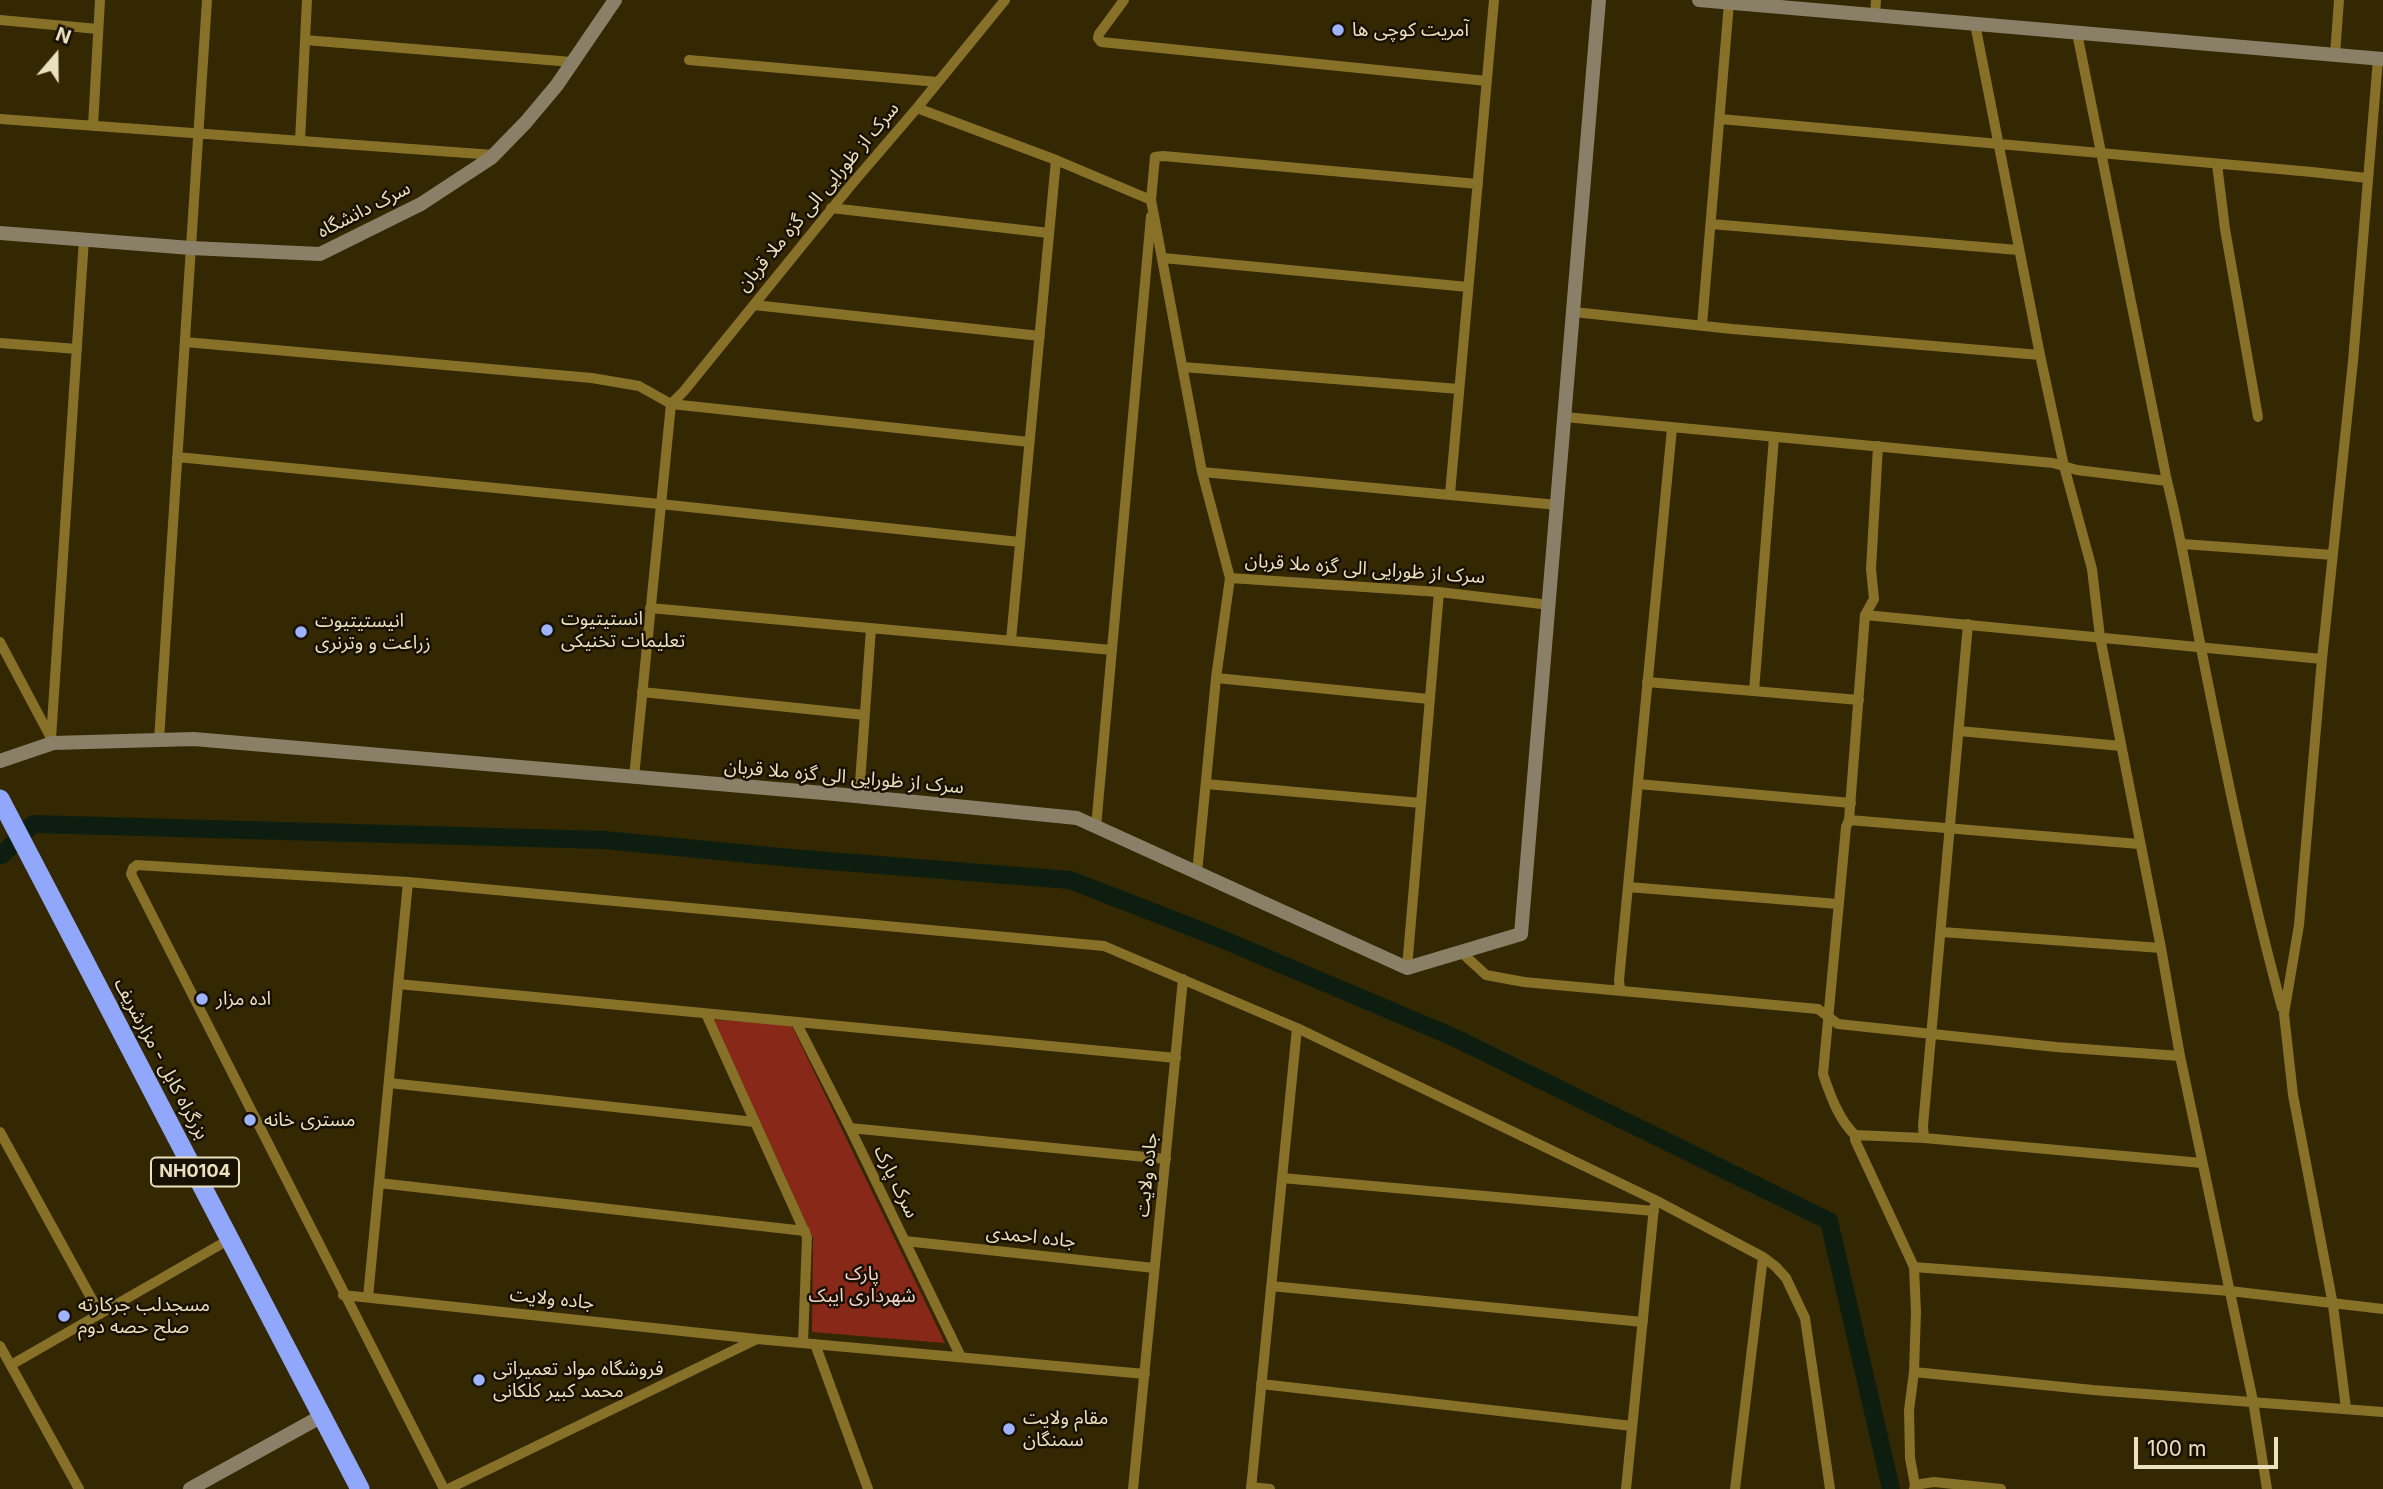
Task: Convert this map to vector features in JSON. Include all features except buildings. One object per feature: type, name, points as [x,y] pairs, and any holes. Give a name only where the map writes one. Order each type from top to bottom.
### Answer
[{"type":"highway","name":"بزرگراه کابل - مزارشریف","points":[[2,803],[360,1489]]},
{"type":"street","points":[[93,126],[100,0]]},
{"type":"street","points":[[159,740],[207,0]]},
{"type":"street","points":[[300,141],[307,0]]},
{"type":"street","name":"سرک دانشگاه","points":[[0,233],[191,248],[320,254],[421,204],[494,155],[526,122],[615,0]]},
{"type":"street","points":[[917,108],[1004,0]]},
{"type":"street","points":[[1124,0],[1099,34],[1101,42],[1487,81]]},
{"type":"street","points":[[1450,494],[1494,0]]},
{"type":"street","points":[[1439,592],[1407,968],[1521,934],[1599,0]]},
{"type":"street","points":[[1699,0],[1770,3],[1875,15],[2380,59],[2299,925],[2284,1014]]},
{"type":"street","points":[[1875,15],[1877,0]]},
{"type":"street","points":[[2336,55],[2339,0]]},
{"type":"street","points":[[1702,325],[1729,3]]},
{"type":"street","points":[[0,20],[99,29]]},
{"type":"street","points":[[1975,24],[2040,355],[2064,466],[2091,569],[2100,637],[2139,844],[2180,1056],[2253,1401],[2267,1489]]},
{"type":"street","points":[[2077,33],[2166,481],[2183,544],[2201,647],[2258,919],[2284,1014],[2293,1095],[2333,1304],[2346,1408]]},
{"type":"street","points":[[305,40],[572,62]]},
{"type":"street","points":[[689,60],[938,82]]},
{"type":"street","name":"سرک از ظورایی الی گزه ملا قربان","points":[[671,404],[831,208],[917,108],[1056,160],[1151,204],[1202,472],[1230,578],[1439,592],[1550,605]]},
{"type":"street","points":[[0,119],[494,155]]},
{"type":"street","points":[[1720,119],[2367,178]]},
{"type":"street","points":[[1096,827],[1155,157],[1478,184]]},
{"type":"street","points":[[1011,640],[1056,160]]},
{"type":"street","points":[[2217,164],[2225,229],[2258,417]]},
{"type":"street","points":[[831,208],[1049,233]]},
{"type":"street","points":[[1711,224],[2018,250]]},
{"type":"street","points":[[52,741],[84,239]]},
{"type":"street","points":[[1163,258],[1468,287]]},
{"type":"street","points":[[754,305],[1040,336]]},
{"type":"street","points":[[1574,312],[2040,355]]},
{"type":"street","points":[[185,342],[592,378],[639,386],[671,404],[1030,442]]},
{"type":"street","points":[[0,343],[77,349]]},
{"type":"street","points":[[1183,367],[1460,389]]},
{"type":"street","points":[[634,777],[671,404]]},
{"type":"street","points":[[1565,417],[2053,463],[2077,470],[2166,481]]},
{"type":"street","points":[[1620,989],[1672,428]]},
{"type":"street","points":[[1754,691],[1774,437]]},
{"type":"street","points":[[1878,446],[1871,569],[1874,600],[1865,615],[1851,803],[1838,904],[1823,1074],[1829,1093],[1855,1135],[1914,1267],[1914,1372],[1909,1410],[1910,1458],[1915,1487],[1934,1482],[2001,1489]]},
{"type":"street","points":[[177,457],[1020,542]]},
{"type":"street","points":[[1202,472],[1558,505]]},
{"type":"street","points":[[2183,544],[2333,555]]},
{"type":"street","points":[[1197,873],[1216,678],[1230,578]]},
{"type":"street","points":[[650,608],[1112,650]]},
{"type":"street","points":[[1865,615],[2322,660]]},
{"type":"street","points":[[1924,1138],[1968,624]]},
{"type":"street","points":[[859,797],[871,628]]},
{"type":"street","points":[[0,642],[52,741]]},
{"type":"street","points":[[1216,678],[1429,699]]},
{"type":"street","points":[[1647,682],[1859,700]]},
{"type":"street","points":[[642,692],[866,715]]},
{"type":"street","points":[[1959,732],[2121,746]]},
{"type":"street","name":"سرک از ظورایی الی گزه ملا قربان","points":[[0,761],[52,741],[194,739],[1077,818],[1407,968]]},
{"type":"street","points":[[1206,784],[1421,803]]},
{"type":"street","points":[[1639,784],[1851,803]]},
{"type":"street","points":[[1849,820],[2139,844]]},
{"type":"street","points":[[757,1339],[446,1489],[343,1295],[131,874],[133,869],[137,865],[408,882],[1104,946],[1297,1028],[1775,1265],[1787,1278],[1805,1318],[1830,1489]]},
{"type":"street","points":[[368,1297],[408,882]]},
{"type":"street","points":[[1628,887],[1838,904]]},
{"type":"street","points":[[1942,932],[2161,948]]},
{"type":"street","points":[[1461,952],[1486,975],[1524,982],[1818,1009],[1838,1024],[2056,1047],[2180,1056]]},
{"type":"street","name":"جاده ولایت","points":[[1133,1489],[1183,979]]},
{"type":"street","points":[[398,984],[1176,1058]]},
{"type":"street","points":[[706,1014],[807,1237],[803,1343]]},
{"type":"street","name":"سرک پارک","points":[[796,1022],[961,1357]]},
{"type":"street","points":[[1270,1489],[1251,1488],[1297,1028]]},
{"type":"street","points":[[389,1083],[755,1122]]},
{"type":"street","points":[[850,1128],[1166,1159]]},
{"type":"street","points":[[0,1132],[100,1314]]},
{"type":"street","points":[[1855,1135],[1924,1138],[2202,1163]]},
{"type":"street","points":[[1282,1178],[1655,1206]]},
{"type":"street","points":[[379,1183],[805,1231]]},
{"type":"street","points":[[1626,1489],[1655,1206]]},
{"type":"street","points":[[11,1365],[230,1239]]},
{"type":"street","name":"جاده احمدی","points":[[905,1241],[1154,1268]]},
{"type":"street","points":[[1735,1489],[1763,1257]]},
{"type":"street","points":[[1914,1267],[2230,1291],[2383,1309]]},
{"type":"street","points":[[1271,1286],[1643,1322]]},
{"type":"street","name":"جاده ولایت","points":[[343,1295],[757,1339],[1145,1374]]},
{"type":"street","points":[[815,1344],[868,1489]]},
{"type":"street","points":[[0,1346],[79,1489]]},
{"type":"street","points":[[1914,1372],[2093,1390],[2383,1412]]},
{"type":"street","points":[[1261,1384],[1632,1426]]},
{"type":"street","points":[[190,1489],[322,1416]]},
{"type":"green space","name":"پارک شهرداری ایبک","points":[[714,1020],[791,1024],[945,1343],[812,1332],[813,1238]]},
{"type":"waterway","points":[[0,855],[33,824],[604,840],[1070,880],[1217,937],[1453,1037],[1829,1221],[1891,1489]]},
{"type":"place","name":"آمریت کوچی ها","points":[[1338,30]]},
{"type":"place","name":"انستیتیوت تعلیمات تخنیکی","points":[[547,630]]},
{"type":"place","name":"انیستیتیوت زراعت و وترنری","points":[[301,632]]},
{"type":"place","name":"اده مزار","points":[[202,999]]},
{"type":"place","name":"مستری خانه","points":[[250,1120]]},
{"type":"place","name":"مسجدلب جرکارته صلح حصه دوم","points":[[64,1316]]},
{"type":"place","name":"فروشگاه مواد تعمیراتی محمد کبیر کلکانی","points":[[479,1380]]},
{"type":"place","name":"مقام ولایت سمنگان","points":[[1009,1429]]}]
